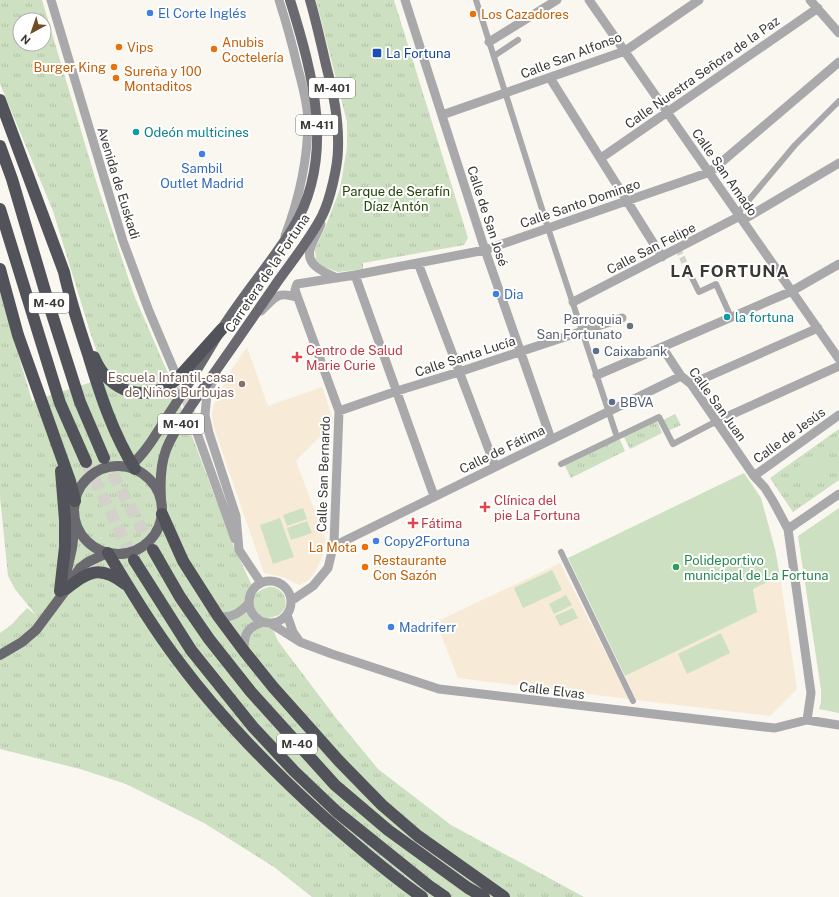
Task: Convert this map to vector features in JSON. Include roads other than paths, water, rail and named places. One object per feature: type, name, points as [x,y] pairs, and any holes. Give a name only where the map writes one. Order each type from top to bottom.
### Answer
[{"type":"highway","points":[[0,100],[64,272],[70,297],[100,395],[132,467]]},
{"type":"highway","name":"M-40","points":[[0,146],[12,179],[50,308],[80,402],[104,458]]},
{"type":"highway","name":"M-40","points":[[0,210],[60,403],[86,462]]},
{"type":"highway","points":[[0,269],[18,335],[75,500]]},
{"type":"highway","points":[[70,297],[96,362],[109,380],[127,391],[150,393],[169,386],[222,329]]},
{"type":"highway","points":[[58,448],[66,520],[63,590]]},
{"type":"highway","points":[[162,514],[183,561],[218,616],[273,687],[339,761],[382,805],[418,836],[504,897]]},
{"type":"highway","name":"M-40","points":[[153,550],[180,597],[209,639],[251,692],[335,785],[388,830],[468,888],[484,897]]},
{"type":"highway","points":[[108,553],[151,623],[180,663],[212,704],[259,757],[312,807],[369,857],[422,897]]},
{"type":"highway","name":"M-40","points":[[134,560],[191,650],[253,727],[337,812],[429,886],[445,897]]},
{"type":"highway","points":[[63,590],[83,576],[98,572],[110,574],[128,586]]},
{"type":"main road","name":"Carretera de la Fortuna","points":[[132,467],[187,387],[222,329],[294,227],[307,198],[317,148],[318,117],[314,90],[290,0]]},
{"type":"main road","name":"Carretera de la Fortuna","points":[[161,498],[160,480],[166,451],[173,436],[199,394],[305,244],[323,215],[334,178],[338,150],[338,125],[333,92],[310,0]]},
{"type":"main road","points":[[63,590],[69,564],[75,520],[75,500],[82,485],[94,474],[109,467],[132,467],[150,479],[161,498],[161,523],[157,532],[144,547],[126,554],[108,553],[98,549],[88,542],[80,532],[75,520]]},
{"type":"main road","points":[[0,655],[22,642],[36,630],[80,568],[88,562],[108,553]]},
{"type":"street","name":"Avenida de Euskadi","points":[[51,0],[123,241],[148,311],[174,370]]},
{"type":"street","points":[[279,0],[304,93],[308,118],[307,146],[301,185],[281,246]]},
{"type":"street","name":"Calle de San José","points":[[404,0],[485,250],[551,439]]},
{"type":"street","points":[[476,0],[548,228],[617,437]]},
{"type":"street","points":[[489,42],[556,0]]},
{"type":"street","name":"Calle San Amado","points":[[589,0],[668,111],[839,359]]},
{"type":"street","name":"Calle San Alfonso","points":[[442,115],[506,94],[625,51],[699,0]]},
{"type":"street","points":[[810,0],[839,33]]},
{"type":"street","name":"Calle Nuestra Señora de la Paz","points":[[601,158],[818,8]]},
{"type":"street","points":[[494,56],[518,40]]},
{"type":"street","name":"Calle Santo Domingo","points":[[296,294],[296,286],[300,283],[355,275],[485,250],[710,172],[839,62]]},
{"type":"street","points":[[550,78],[662,257]]},
{"type":"street","points":[[740,216],[796,145],[839,101]]},
{"type":"street","name":"Calle San Felipe","points":[[573,302],[662,257],[839,163]]},
{"type":"street","points":[[323,215],[319,230],[310,249],[310,256],[312,262],[320,270],[337,278]]},
{"type":"street","points":[[418,263],[495,466]]},
{"type":"street","points":[[596,375],[792,291],[839,264]]},
{"type":"street","points":[[689,272],[699,292],[716,284],[731,317]]},
{"type":"street","points":[[355,275],[434,496]]},
{"type":"street","points":[[250,322],[277,296],[296,294]]},
{"type":"street","name":"Calle San Bernardo","points":[[291,601],[313,586],[328,568],[334,543],[339,411],[296,294]]},
{"type":"street","name":"Calle Santa Lucía","points":[[339,411],[622,318]]},
{"type":"street","points":[[690,384],[818,328]]},
{"type":"street","name":"Calle San Juan","points":[[662,347],[682,376],[690,384],[754,476],[765,488],[788,529]]},
{"type":"street","points":[[225,358],[207,393],[205,415],[209,433],[236,516],[239,550]]},
{"type":"street","points":[[561,464],[659,417],[673,444],[715,422],[839,366]]},
{"type":"street","name":"Calle de Fátima","points":[[334,543],[338,544],[682,376]]},
{"type":"street","name":"Calle de Jesús","points":[[754,476],[839,415]]},
{"type":"street","points":[[192,419],[239,550],[261,583]]},
{"type":"street","points":[[839,494],[788,529],[811,693],[807,720],[839,725]]},
{"type":"street","points":[[561,552],[632,701]]},
{"type":"street","points":[[218,616],[233,616],[241,611],[249,603],[252,592],[261,583],[268,581],[274,582],[281,584],[286,588],[290,594],[291,601],[291,607],[287,615],[279,622],[251,627],[244,640],[244,651]]},
{"type":"street","points":[[249,603],[253,615],[267,623]]},
{"type":"street","points":[[287,615],[293,632],[300,642]]},
{"type":"street","name":"Calle Elvas","points":[[267,623],[300,642],[439,689],[775,728],[807,720]]},
{"type":"tunnel","points":[[678,249],[689,272]]},
{"type":"tunnel","points":[[176,373],[191,414]]},
{"type":"tunnel","points":[[104,458],[153,550]]},
{"type":"tunnel","points":[[86,462],[134,560]]},
{"type":"place","name":"El Corte Inglés","points":[[150,13]]},
{"type":"place","name":"Los Cazadores","points":[[473,14]]},
{"type":"place","name":"Vips","points":[[119,47]]},
{"type":"place","name":"Anubis Coctelería","points":[[214,49]]},
{"type":"place","name":"La Fortuna","points":[[377,53]]},
{"type":"place","name":"Burger King","points":[[114,67]]},
{"type":"place","name":"Sureña y 100 Montaditos","points":[[116,78]]},
{"type":"place","name":"Odeón multicines","points":[[136,132]]},
{"type":"place","name":"Sambil Outlet Madrid","points":[[202,154]]},
{"type":"place","name":"Dia","points":[[496,294]]},
{"type":"place","name":"la fortuna","points":[[727,317]]},
{"type":"place","name":"Parroquia San Fortunato","points":[[630,326]]},
{"type":"place","name":"Caixabank","points":[[596,351]]},
{"type":"place","name":"Centro de Salud Marie Curie","points":[[297,357]]},
{"type":"place","name":"Escuela Infantil-casa de Niños Burbujas","points":[[242,384]]},
{"type":"place","name":"BBVA","points":[[612,402]]},
{"type":"place","name":"Clínica del pie La Fortuna","points":[[485,507]]},
{"type":"place","name":"Fátima","points":[[413,523]]},
{"type":"place","name":"Copy2Fortuna","points":[[376,541]]},
{"type":"place","name":"La Mota","points":[[365,547]]},
{"type":"place","name":"Restaurante Con Sazón","points":[[365,567]]},
{"type":"place","name":"Polideportivo municipal de La Fortuna","points":[[676,567]]},
{"type":"place","name":"Madriferr","points":[[391,627]]},
{"type":"district","name":"LA FORTUNA","points":[[730,271]]},
{"type":"park label","name":"Parque de Serafín Díaz Antón","points":[[396,198]]}]
